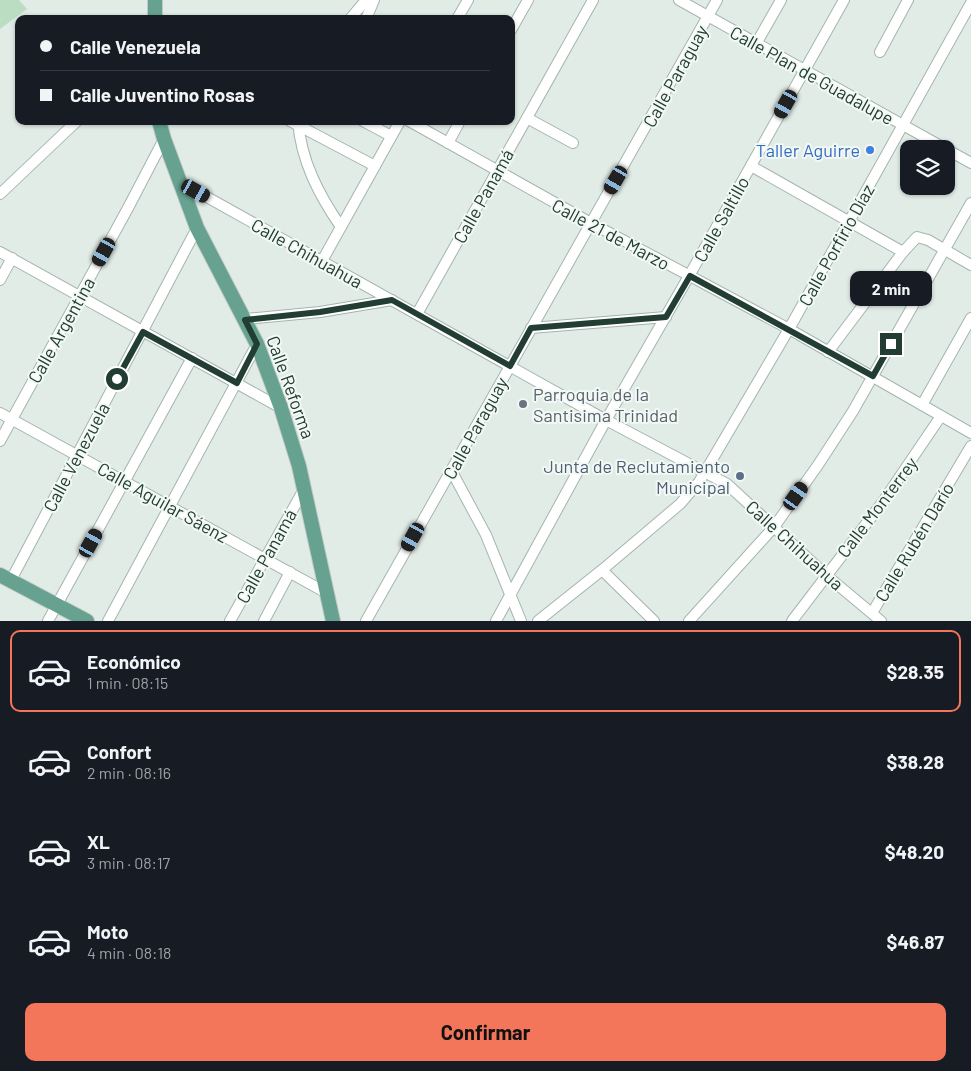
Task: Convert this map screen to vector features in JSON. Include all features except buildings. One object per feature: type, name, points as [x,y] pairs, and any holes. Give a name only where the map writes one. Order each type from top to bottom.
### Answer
[{"type":"main road","points":[[155,0],[156,15]]},
{"type":"main road","name":"Calle Reforma","points":[[160,125],[197,228],[257,344],[282,408],[299,466],[325,592],[333,621]]},
{"type":"main road","points":[[4,576],[87,621]]},
{"type":"street","points":[[353,15],[366,0]]},
{"type":"street","points":[[368,15],[374,0]]},
{"type":"street","points":[[459,15],[468,0]]},
{"type":"street","points":[[515,23],[528,0]]},
{"type":"street","name":"Calle Panamá","points":[[417,314],[593,0]]},
{"type":"street","name":"Calle Plan de Guadalupe","points":[[679,0],[930,140]]},
{"type":"street","name":"Calle Paraguay","points":[[366,621],[717,0]]},
{"type":"street","points":[[756,44],[781,0]]},
{"type":"street","name":"Calle Saltillo","points":[[496,621],[510,592],[546,532],[606,420],[690,276],[844,0]]},
{"type":"street","points":[[880,52],[908,0]]},
{"type":"street","name":"Calle Porfirio Díaz","points":[[538,621],[602,570],[687,497],[704,473],[788,329],[971,3]]},
{"type":"street","points":[[527,118],[573,143]]},
{"type":"street","points":[[0,194],[73,125]]},
{"type":"street","points":[[297,125],[311,175],[341,227]]},
{"type":"street","points":[[300,125],[375,166]]},
{"type":"street","points":[[371,125],[392,136]]},
{"type":"street","points":[[322,261],[398,125]]},
{"type":"street","name":"Calle 21 de Marzo","points":[[416,125],[590,223],[873,376],[971,433]]},
{"type":"street","points":[[448,143],[458,125]]},
{"type":"street","name":"Calle Argentina","points":[[0,441],[164,139]]},
{"type":"street","name":"Calle Plan de Guadalupe","points":[[955,154],[971,163]]},
{"type":"street","points":[[751,166],[903,252]]},
{"type":"street","name":"Calle Chihuahua","points":[[180,182],[606,420],[733,488],[826,575],[881,621]]},
{"type":"street","points":[[689,621],[774,527],[848,419],[971,203]]},
{"type":"street","name":"Calle Venezuela","points":[[4,576],[76,454],[197,228]]},
{"type":"street","points":[[828,352],[914,239],[920,236],[971,265]]},
{"type":"street","points":[[0,252],[282,408]]},
{"type":"street","points":[[0,280],[12,258]]},
{"type":"street","points":[[245,320],[320,312],[392,300]]},
{"type":"street","points":[[531,328],[666,317]]},
{"type":"street","points":[[922,405],[971,318]]},
{"type":"street","points":[[108,621],[257,344]]},
{"type":"street","points":[[48,621],[192,358]]},
{"type":"street","name":"Calle Aguilar Sáenz","points":[[0,413],[325,592]]},
{"type":"street","name":"Calle Monterrey","points":[[792,621],[882,503],[941,416]]},
{"type":"street","name":"Calle Rubén Darío","points":[[872,613],[971,446]]},
{"type":"street","points":[[451,470],[486,535],[521,621]]},
{"type":"street","name":"Calle Panamá","points":[[230,621],[303,491]]},
{"type":"street","points":[[602,570],[654,621]]},
{"type":"street","points":[[264,621],[290,572]]},
{"type":"green space","points":[[0,0],[19,0],[27,9],[19,15],[15,15],[15,18],[0,29]]},
{"type":"place","name":"Taller Aguirre","points":[[870,150]]},
{"type":"place","name":"Parroquia de la Santisima Trinidad","points":[[523,404]]},
{"type":"place","name":"Junta de Reclutamiento Municipal","points":[[740,476]]},
{"type":"route","points":[[117,379],[143,332],[237,383],[257,344],[245,320],[320,312],[392,300],[510,366],[531,328],[666,317],[690,276],[873,376],[891,344]]}]
